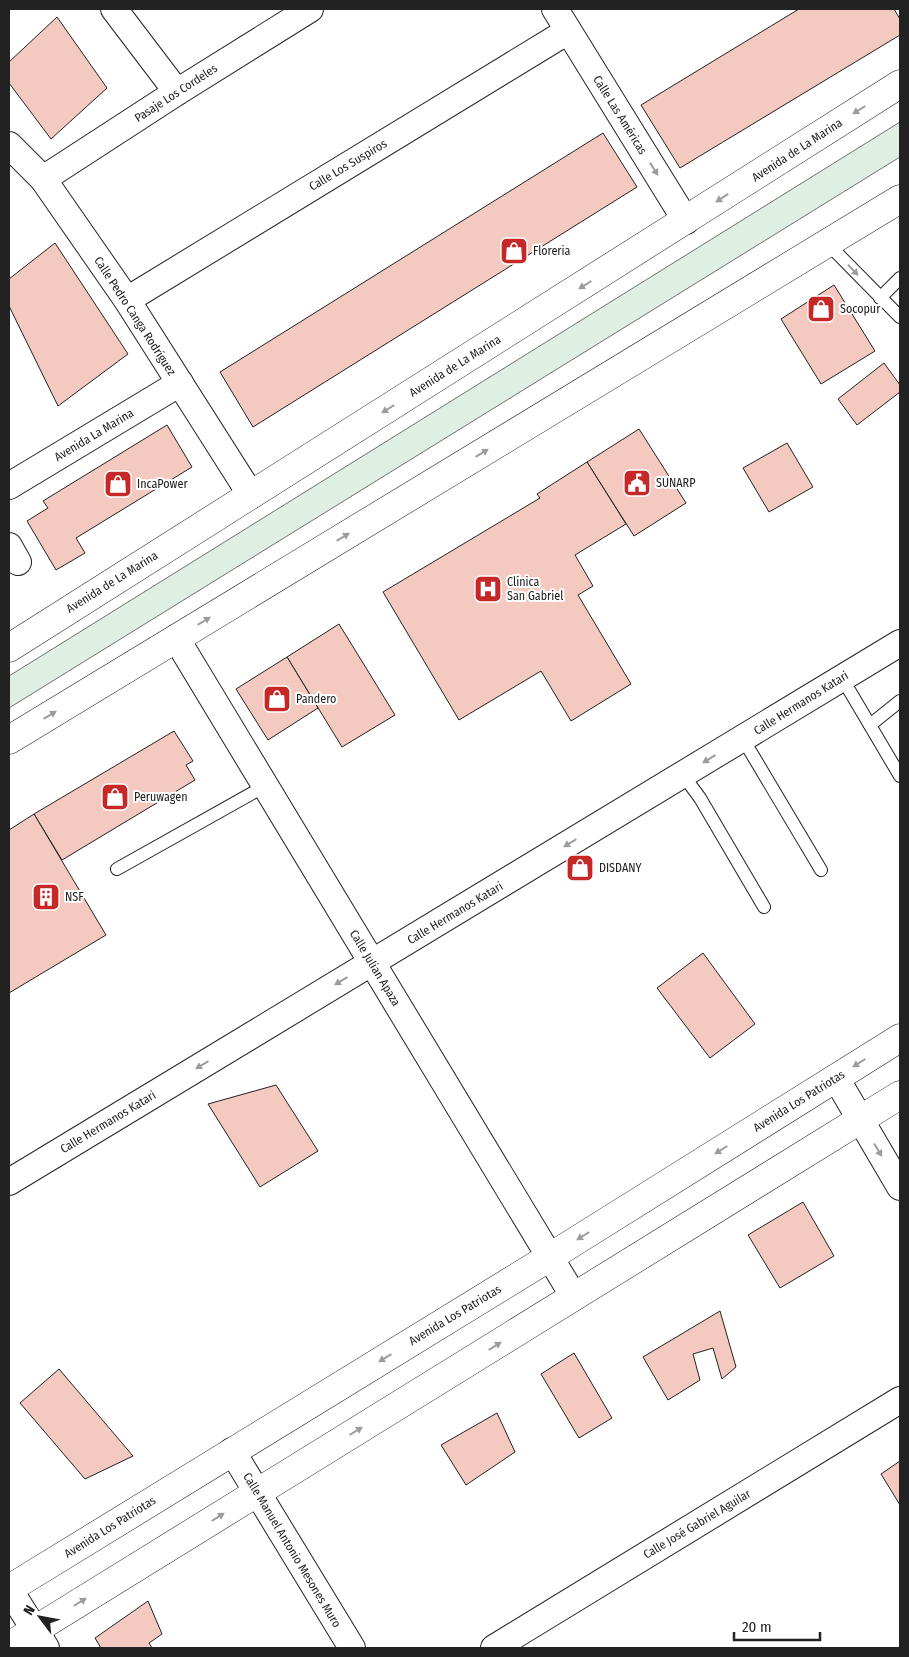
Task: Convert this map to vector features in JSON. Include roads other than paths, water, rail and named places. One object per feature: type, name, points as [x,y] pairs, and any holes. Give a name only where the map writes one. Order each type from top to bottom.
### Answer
[{"type":"main road","name":"Avenida de La Marina","points":[[9,648],[900,84]]},
{"type":"main road","points":[[9,740],[900,199]]},
{"type":"main road","name":"Avenida Los Patriotas","points":[[9,1589],[550,1257],[900,1038]]},
{"type":"main road","points":[[9,1646],[41,1639],[258,1493],[900,1095]]},
{"type":"street","points":[[114,9],[176,92]]},
{"type":"street","name":"Pasaje Los Cordeles","points":[[43,179],[176,92],[310,9]]},
{"type":"street","name":"Calle Las Américas","points":[[555,9],[686,221]]},
{"type":"street","name":"Calle Los Suspiros","points":[[127,300],[568,31]]},
{"type":"street","name":"Calle Pedro Canga Rodríguez","points":[[9,145],[43,179],[127,300],[251,495]]},
{"type":"street","name":"Avenida La Marina","points":[[9,486],[180,383]]},
{"type":"street","name":"Calle Julian Apaza","points":[[176,638],[574,1296]]},
{"type":"street","name":"Calle Hermanos Katari","points":[[9,1182],[900,643]]},
{"type":"street","points":[[836,1078],[900,1187]]},
{"type":"street","name":"Calle José Gabriel Aguilar","points":[[494,1648],[900,1400]]},
{"type":"street","name":"Calle Manuel Antonio Mesones Muro","points":[[232,1451],[352,1648]]},
{"type":"street","points":[[9,1589],[41,1639]]},
{"type":"lane","points":[[827,243],[900,317]]},
{"type":"lane","points":[[880,298],[900,278]]},
{"type":"lane","points":[[842,678],[900,776]]},
{"type":"lane","points":[[870,725],[900,701]]},
{"type":"lane","points":[[743,739],[822,870]]},
{"type":"lane","points":[[683,775],[700,798],[764,907]]},
{"type":"lane","points":[[117,869],[265,786]]},
{"type":"place","name":"Floreria","points":[[514,251]]},
{"type":"place","name":"Socopur","points":[[821,309]]},
{"type":"place","name":"SUNARP","points":[[637,483]]},
{"type":"place","name":"IncaPower","points":[[118,484]]},
{"type":"place","name":"Clínica San Gabriel","points":[[488,589]]},
{"type":"place","name":"Pandero","points":[[277,699]]},
{"type":"place","name":"Peruwagen","points":[[115,797]]},
{"type":"place","name":"DISDANY","points":[[580,868]]},
{"type":"place","name":"NSF","points":[[46,897]]}]
